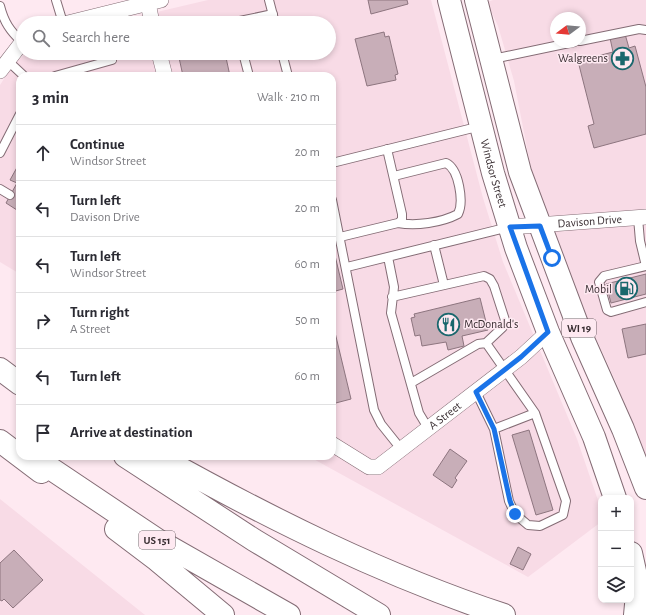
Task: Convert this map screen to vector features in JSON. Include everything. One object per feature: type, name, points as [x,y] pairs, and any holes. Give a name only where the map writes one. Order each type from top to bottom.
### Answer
[{"type":"main road","name":"Windsor Street","points":[[449,0],[493,174],[510,227],[548,332],[594,438],[614,495]]},
{"type":"main road","name":"Windsor Street","points":[[476,0],[520,172],[582,337],[623,429],[646,488]]},
{"type":"main road","points":[[0,369],[16,381]]},
{"type":"main road","points":[[0,435],[16,445]]},
{"type":"main road","points":[[0,441],[16,453]]},
{"type":"main road","points":[[25,460],[157,560],[222,615]]},
{"type":"main road","name":"US 151","points":[[38,460],[159,541],[288,615]]},
{"type":"main road","points":[[131,460],[254,540],[379,615]]},
{"type":"main road","points":[[166,460],[312,538],[417,583],[504,615]]},
{"type":"main road","points":[[634,566],[644,615]]},
{"type":"main road","points":[[635,615],[638,584]]},
{"type":"street","points":[[97,16],[154,2],[153,16]]},
{"type":"street","points":[[4,66],[16,50]]},
{"type":"street","points":[[161,60],[164,72]]},
{"type":"street","name":"Davison Drive","points":[[510,227],[540,226],[642,217]]},
{"type":"street","name":"A Street","points":[[336,446],[369,467],[378,467],[505,369],[548,332]]},
{"type":"lane","points":[[56,0],[61,16]]},
{"type":"lane","points":[[264,16],[273,14],[269,0]]},
{"type":"lane","points":[[0,6],[4,22],[16,36]]},
{"type":"lane","points":[[586,40],[639,29],[646,30]]},
{"type":"lane","points":[[492,59],[550,47]]},
{"type":"lane","points":[[69,72],[112,60]]},
{"type":"lane","points":[[245,60],[248,72]]},
{"type":"lane","points":[[284,60],[287,72]]},
{"type":"lane","points":[[4,66],[16,72]]},
{"type":"lane","points":[[0,153],[16,122]]},
{"type":"lane","points":[[336,162],[482,126]]},
{"type":"lane","points":[[387,149],[402,214],[402,220],[398,223]]},
{"type":"lane","points":[[340,237],[398,223],[411,226],[452,217],[458,214],[461,201],[454,169],[450,165],[446,163],[394,176]]},
{"type":"lane","points":[[0,189],[10,195]]},
{"type":"lane","points":[[642,217],[640,241],[646,266],[604,276],[599,282],[607,310],[611,312],[646,302]]},
{"type":"lane","points":[[336,218],[347,267],[374,410],[381,424],[401,449]]},
{"type":"lane","points":[[347,267],[510,227]]},
{"type":"lane","points":[[434,245],[444,285]]},
{"type":"lane","points":[[388,257],[394,287],[391,313],[419,413],[428,428]]},
{"type":"lane","points":[[392,296],[484,276],[490,279],[505,320],[503,327],[486,344],[478,344],[473,346],[411,383]]},
{"type":"lane","points":[[476,392],[494,429],[510,501],[515,514],[528,525],[540,526],[563,515],[566,501],[535,413],[486,344]]},
{"type":"lane","points":[[494,429],[535,413]]},
{"type":"shaded area","points":[[208,0],[431,0],[483,198],[503,262],[577,439],[598,500],[598,524],[528,577],[315,460],[336,460],[336,72],[16,72],[16,272],[0,262],[0,85],[13,65],[18,60],[336,60],[336,16],[140,16]]},
{"type":"shaded area","points":[[493,0],[646,0],[646,465],[618,387],[587,318],[534,184],[514,81],[498,26],[487,2]]},
{"type":"shaded area","points":[[0,499],[145,615],[0,615]]},
{"type":"building","points":[[368,0],[407,0],[408,4],[371,14]]},
{"type":"building","points":[[384,32],[385,37],[389,36],[398,74],[395,75],[396,80],[367,86],[355,39]]},
{"type":"building","name":"Walgreens","points":[[625,34],[629,48],[635,46],[646,87],[646,134],[594,148],[588,126],[594,124],[578,61],[613,52],[610,38]]},
{"type":"building","points":[[180,60],[227,60],[229,72],[182,72]]},
{"type":"building","points":[[16,169],[16,183],[10,180]]},
{"type":"building","points":[[16,185],[16,209],[6,203]]},
{"type":"building","points":[[336,260],[343,289],[336,291]]},
{"type":"building","name":"Mobil","points":[[646,274],[646,294],[611,303],[606,284]]},
{"type":"building","name":"McDonald's","points":[[480,298],[488,330],[462,336],[464,346],[448,350],[446,342],[422,346],[420,335],[415,336],[411,318],[415,317],[414,314]]},
{"type":"building","points":[[646,324],[646,354],[628,358],[622,329]]},
{"type":"building","points":[[336,337],[351,399],[336,403]]},
{"type":"building","points":[[529,430],[553,510],[536,515],[512,435]]},
{"type":"building","points":[[450,449],[467,461],[455,478],[457,480],[452,488],[433,475]]},
{"type":"building","points":[[518,547],[531,554],[523,570],[510,564]]},
{"type":"building","points":[[14,550],[43,580],[13,608],[4,599],[2,601],[0,600],[0,563]]},
{"type":"place","name":"Walgreens","points":[[623,58]]},
{"type":"place","name":"Mobil","points":[[627,289]]},
{"type":"place","name":"McDonald's","points":[[449,324]]},
{"type":"route","points":[[515,514],[510,501],[494,429],[476,392],[521,357],[548,332],[516,248],[510,227],[540,226],[552,258]]}]
